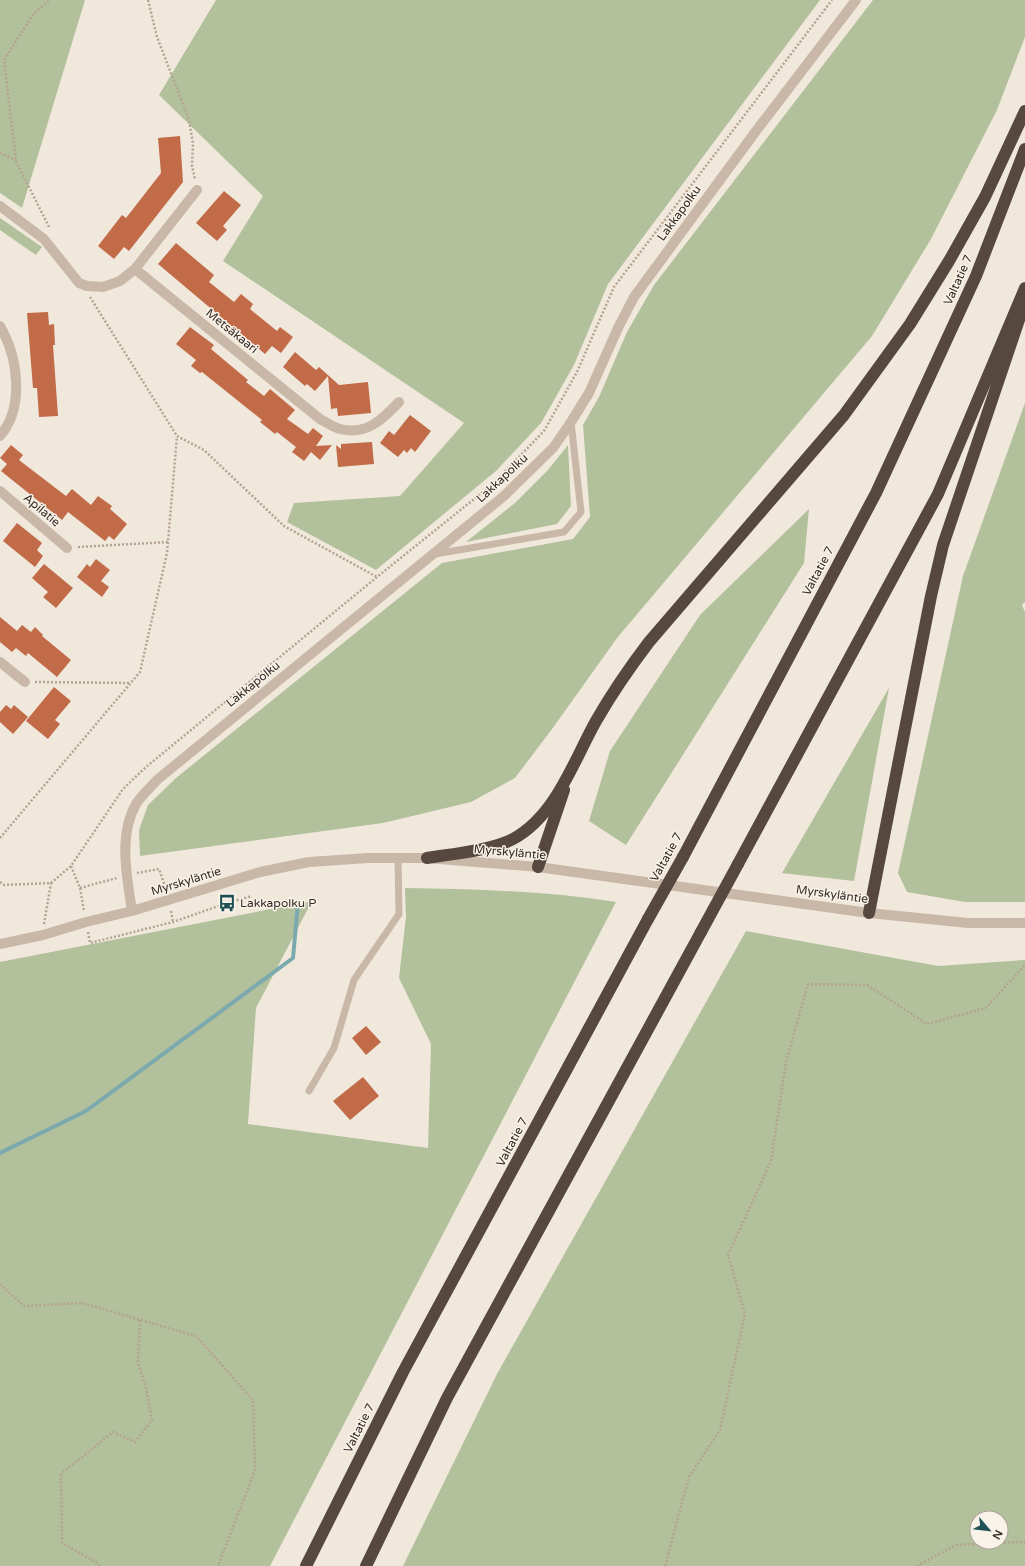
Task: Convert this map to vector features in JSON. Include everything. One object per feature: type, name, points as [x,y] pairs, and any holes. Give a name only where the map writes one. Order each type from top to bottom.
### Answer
[{"type":"highway","points":[[427,858],[486,847],[513,839],[539,819],[568,776],[596,722],[620,682],[649,642],[844,415],[910,324],[949,261],[985,197],[1025,111]]},
{"type":"highway","name":"Valtatie 7","points":[[306,1566],[404,1372],[648,919],[683,857],[876,493],[976,276],[1025,149]]},
{"type":"highway","points":[[366,1566],[447,1398],[938,494],[1025,288]]},
{"type":"highway","points":[[869,912],[931,596],[944,545],[1025,303]]},
{"type":"highway","points":[[538,867],[568,776]]},
{"type":"street","name":"Lakkapolku","points":[[132,911],[127,875],[126,832],[137,804],[157,780],[504,496],[553,448],[589,393],[618,328],[634,297],[756,131],[856,0]]},
{"type":"street","points":[[0,206],[38,234],[79,283],[87,286],[103,287],[120,281],[135,269],[197,190]]},
{"type":"street","name":"Metsäkaari","points":[[135,269],[320,419],[339,429],[352,431],[368,427],[383,419],[399,402]]},
{"type":"street","points":[[0,326],[7,338],[11,350],[16,393],[14,412],[7,428],[0,436]]},
{"type":"street","name":"Apilatie","points":[[0,491],[67,548]]},
{"type":"street","points":[[0,662],[25,682]]},
{"type":"street","name":"Myrskyläntie","points":[[0,944],[43,935],[86,922],[132,911],[260,872],[309,862],[368,858],[427,858],[538,867],[869,912],[968,923],[1025,923]]},
{"type":"lane","points":[[434,554],[564,532],[581,512],[571,422]]},
{"type":"lane","points":[[309,1091],[334,1048],[354,980],[399,914],[398,858]]},
{"type":"path","points":[[50,0],[34,13],[4,60],[16,160],[50,230]]},
{"type":"path","points":[[148,0],[157,37],[189,120],[193,144],[192,166],[197,190]]},
{"type":"path","points":[[0,882],[4,885],[51,883],[71,866],[123,789],[146,767],[494,483],[544,431],[577,372],[614,287],[832,0]]},
{"type":"path","points":[[0,153],[16,160]]},
{"type":"path","points":[[87,286],[91,300],[177,436],[204,450],[284,526],[377,577]]},
{"type":"path","points":[[0,838],[140,672],[167,553],[177,436]]},
{"type":"path","points":[[67,548],[168,542]]},
{"type":"path","points":[[25,682],[130,683]]},
{"type":"path","points":[[71,866],[80,888],[90,943],[173,922],[252,896]]},
{"type":"path","points":[[80,888],[127,875],[159,869],[170,900],[173,922]]},
{"type":"path","points":[[43,935],[51,883]]},
{"type":"path","points":[[665,1566],[689,1477],[720,1430],[745,1314],[728,1255],[771,1161],[786,1062],[808,984],[867,985],[927,1024],[986,1008],[1025,965]]},
{"type":"path","points":[[0,1284],[24,1306],[82,1303],[196,1336],[253,1400],[255,1470],[218,1566]]},
{"type":"path","points":[[100,1566],[96,1562],[62,1542],[61,1474],[113,1432],[135,1442],[152,1420],[146,1388],[138,1362],[140,1320]]},
{"type":"path","points":[[917,1566],[956,1545],[1018,1542],[1025,1543]]},
{"type":"green space","points":[[0,0],[85,0],[22,208],[0,193]]},
{"type":"green space","points":[[216,0],[820,0],[608,284],[574,365],[541,423],[496,471],[376,570],[287,522],[294,503],[400,496],[464,423],[223,261],[263,196],[159,95]]},
{"type":"green space","points":[[873,0],[1025,0],[1025,37],[997,110],[931,239],[872,336],[617,638],[515,778],[471,802],[383,823],[140,856],[139,830],[148,805],[176,778],[442,563],[573,539],[590,517],[583,425],[599,397],[627,332],[654,285]]},
{"type":"green space","points":[[0,218],[42,247],[36,255],[0,230]]},
{"type":"green space","points":[[1025,403],[1025,602],[1022,605],[1025,612],[1025,902],[965,902],[907,892],[898,873],[963,576]]},
{"type":"green space","points":[[568,445],[571,506],[557,524],[466,542],[515,503],[548,470]]},
{"type":"green space","points":[[809,509],[804,563],[626,845],[589,821],[610,751],[700,615]]},
{"type":"green space","points":[[889,688],[854,881],[781,873],[782,873]]},
{"type":"green space","points":[[405,888],[537,893],[616,902],[270,1566],[0,1566],[0,962],[312,901],[256,1008],[248,1124],[428,1148],[431,1044],[399,978],[406,917]]},
{"type":"green space","points":[[746,931],[938,966],[1025,960],[1025,1566],[403,1566],[497,1374]]},
{"type":"building","points":[[180,136],[183,182],[129,251],[124,247],[114,259],[98,246],[122,215],[126,218],[161,173],[158,138]]},
{"type":"building","points":[[224,191],[241,205],[223,226],[227,230],[217,241],[196,223]]},
{"type":"building","points":[[176,243],[214,275],[209,282],[234,302],[241,294],[253,304],[250,309],[277,331],[280,327],[293,337],[281,353],[272,346],[265,354],[158,264]]},
{"type":"building","points":[[48,312],[49,325],[54,324],[55,345],[53,345],[58,416],[39,417],[37,388],[33,388],[27,313]]},
{"type":"building","points":[[190,327],[214,345],[211,349],[248,380],[246,382],[264,396],[270,389],[295,410],[287,419],[308,434],[313,428],[323,436],[316,446],[332,445],[320,460],[311,452],[304,461],[292,452],[296,447],[277,432],[275,434],[260,422],[262,420],[202,372],[200,373],[191,366],[196,360],[176,344]]},
{"type":"building","points":[[295,352],[316,370],[319,367],[339,385],[368,382],[371,413],[338,416],[337,408],[331,409],[328,376],[315,391],[307,384],[305,386],[283,367]]},
{"type":"building","points":[[410,415],[431,431],[415,452],[411,448],[407,453],[404,450],[398,457],[380,443],[389,431],[394,435]]},
{"type":"building","points":[[372,442],[374,464],[338,467],[336,445],[341,449],[341,444]]},
{"type":"building","points":[[11,445],[23,455],[19,460],[66,496],[72,489],[91,505],[98,496],[112,506],[110,509],[127,524],[114,540],[109,536],[105,541],[68,512],[62,520],[1,471],[7,464],[0,458]]},
{"type":"building","points":[[17,523],[42,543],[37,550],[43,556],[35,567],[3,541]]},
{"type":"building","points":[[96,559],[110,570],[101,581],[109,587],[102,597],[77,577],[87,564],[90,567]]},
{"type":"building","points":[[44,564],[73,588],[56,608],[43,597],[48,592],[32,578]]},
{"type":"building","points":[[0,617],[17,631],[22,625],[31,632],[35,627],[43,635],[42,636],[71,660],[57,677],[28,653],[26,656],[16,648],[12,652],[0,642]]},
{"type":"building","points":[[54,687],[71,701],[55,720],[60,724],[48,739],[26,721]]},
{"type":"building","points":[[6,705],[11,709],[14,705],[28,717],[13,734],[0,722],[0,712]]},
{"type":"building","points":[[366,1026],[381,1042],[366,1055],[352,1038]]},
{"type":"building","points":[[363,1077],[379,1096],[350,1120],[333,1101]]},
{"type":"waterway","points":[[0,1153],[86,1111],[293,958],[298,903]]},
{"type":"place","name":"Lakkapolku P","points":[[227,903]]}]
